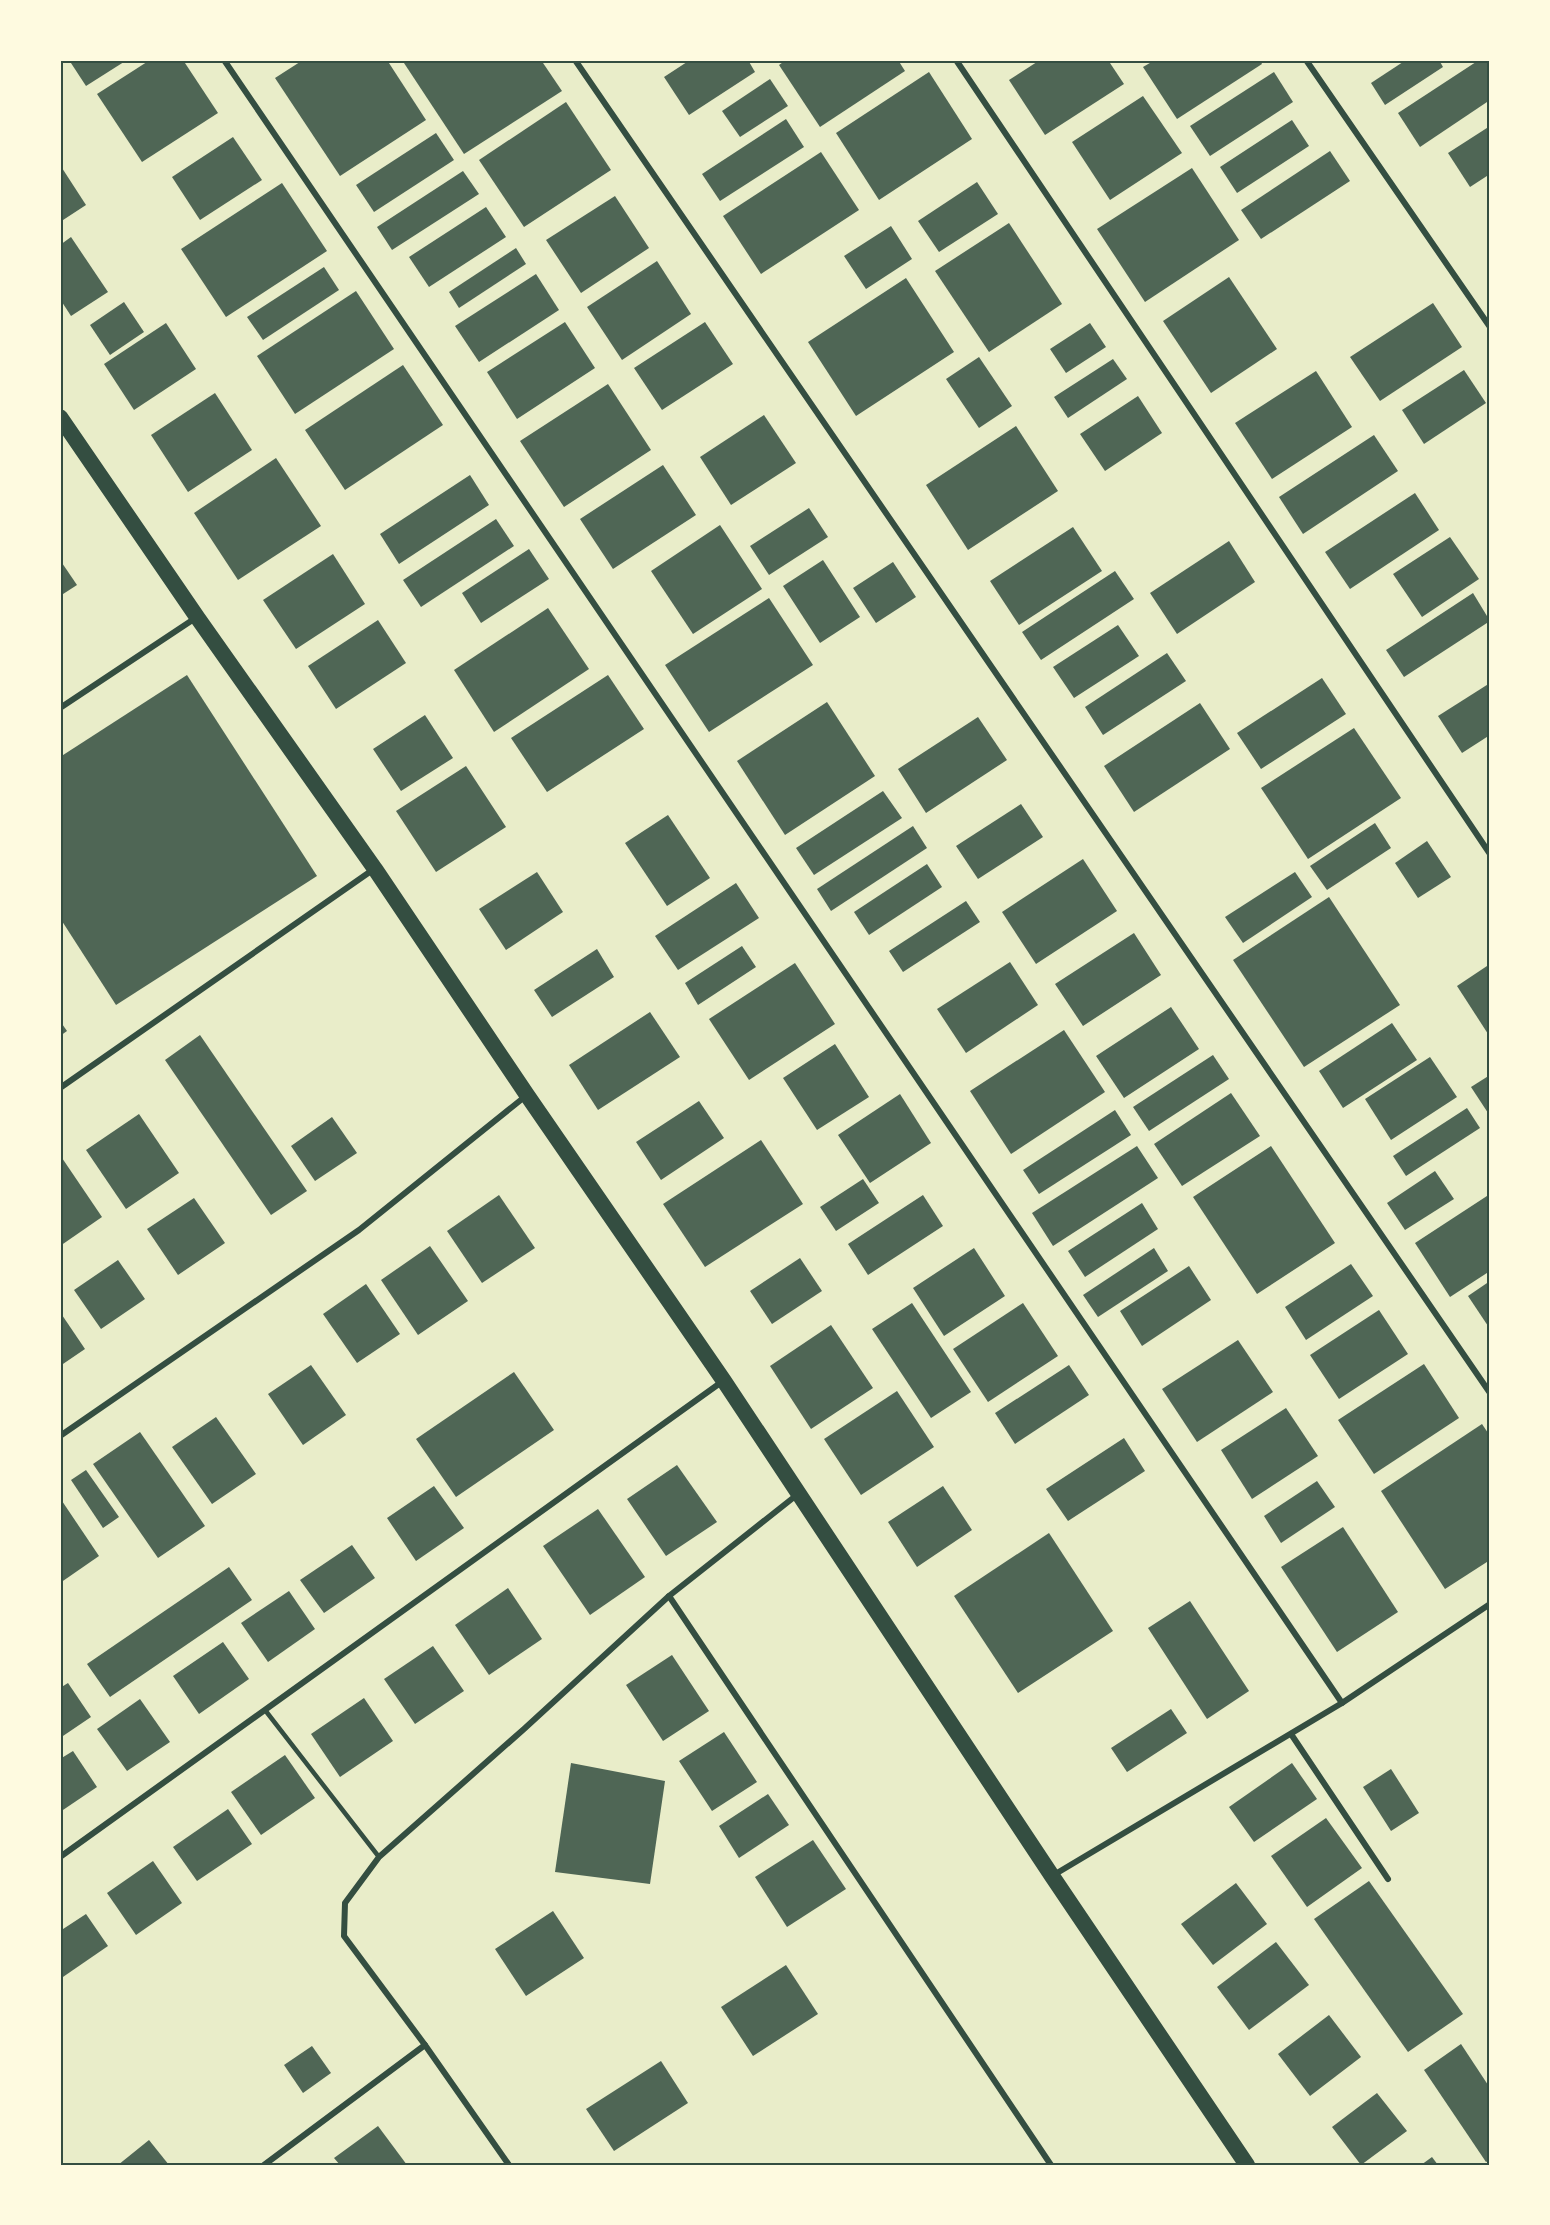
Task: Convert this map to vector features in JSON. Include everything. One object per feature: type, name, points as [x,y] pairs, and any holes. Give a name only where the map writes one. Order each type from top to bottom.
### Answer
[{"type":"highway","points":[[60,417],[197,617],[375,869],[724,1381],[1052,1876],[1247,2165]]},
{"type":"street","points":[[224,60],[1342,1703]]},
{"type":"street","points":[[576,60],[1490,1393]]},
{"type":"street","points":[[956,60],[1490,854]]},
{"type":"street","points":[[1306,60],[1490,327]]},
{"type":"street","points":[[60,708],[197,617]]},
{"type":"street","points":[[60,1088],[375,869]]},
{"type":"street","points":[[60,1436],[359,1230],[527,1095]]},
{"type":"street","points":[[60,1857],[724,1381]]},
{"type":"street","points":[[509,2165],[425,2045],[344,1936],[345,1903],[379,1857],[524,1729],[669,1596],[799,1494]]},
{"type":"street","points":[[669,1596],[1051,2165]]},
{"type":"street","points":[[1052,1876],[1342,1703],[1490,1604]]},
{"type":"street","points":[[1291,1734],[1388,1879]]},
{"type":"street","points":[[264,2165],[425,2045]]},
{"type":"lane","points":[[265,1710],[379,1857]]},
{"type":"building","points":[[69,60],[127,60],[86,86]]},
{"type":"building","points":[[150,60],[183,60],[218,113],[142,162],[97,94]]},
{"type":"building","points":[[303,60],[387,60],[426,120],[340,176],[275,78]]},
{"type":"building","points":[[402,60],[541,60],[562,91],[464,154]]},
{"type":"building","points":[[690,60],[748,60],[755,72],[689,115],[664,77]]},
{"type":"building","points":[[786,60],[898,60],[905,71],[820,127],[779,65]]},
{"type":"building","points":[[1040,60],[1108,60],[1124,84],[1045,135],[1009,80]]},
{"type":"building","points":[[1155,60],[1260,60],[1262,64],[1177,119],[1143,67]]},
{"type":"building","points":[[1406,60],[1439,60],[1443,67],[1385,105],[1371,83]]},
{"type":"building","points":[[1479,60],[1490,60],[1490,100],[1420,147],[1398,113]]},
{"type":"building","points":[[929,72],[972,139],[879,200],[836,133]]},
{"type":"building","points":[[1274,72],[1293,102],[1210,156],[1190,126]]},
{"type":"building","points":[[770,79],[788,106],[740,137],[722,111]]},
{"type":"building","points":[[1143,96],[1182,153],[1110,200],[1072,142]]},
{"type":"building","points":[[566,102],[611,170],[524,227],[479,160]]},
{"type":"building","points":[[786,119],[804,147],[720,201],[702,174]]},
{"type":"building","points":[[1292,120],[1309,146],[1237,193],[1220,167]]},
{"type":"building","points":[[1490,126],[1490,174],[1470,187],[1448,153]]},
{"type":"building","points":[[436,133],[454,160],[374,212],[356,185]]},
{"type":"building","points":[[233,137],[262,180],[200,220],[172,177]]},
{"type":"building","points":[[1330,151],[1350,181],[1261,239],[1241,210]]},
{"type":"building","points":[[821,152],[859,210],[761,274],[723,216]]},
{"type":"building","points":[[62,168],[86,205],[60,222],[60,169]]},
{"type":"building","points":[[1192,168],[1239,240],[1145,302],[1097,229]]},
{"type":"building","points":[[463,171],[479,194],[392,250],[377,227]]},
{"type":"building","points":[[977,182],[998,214],[939,252],[918,221]]},
{"type":"building","points":[[282,183],[327,251],[226,317],[181,249]]},
{"type":"building","points":[[615,196],[649,248],[581,293],[546,240]]},
{"type":"building","points":[[486,207],[506,237],[429,287],[409,257]]},
{"type":"building","points":[[1009,223],[1062,304],[989,352],[935,271]]},
{"type":"building","points":[[891,226],[912,259],[866,289],[844,256]]},
{"type":"building","points":[[71,237],[108,292],[71,316],[60,299],[60,245]]},
{"type":"building","points":[[516,248],[526,264],[459,308],[449,292]]},
{"type":"building","points":[[657,261],[691,314],[622,360],[587,307]]},
{"type":"building","points":[[324,267],[339,290],[263,340],[247,317]]},
{"type":"building","points":[[536,274],[559,310],[479,362],[455,326]]},
{"type":"building","points":[[1229,277],[1277,349],[1211,393],[1163,321]]},
{"type":"building","points":[[906,278],[954,352],[856,416],[808,342]]},
{"type":"building","points":[[356,291],[394,349],[295,414],[257,356]]},
{"type":"building","points":[[124,302],[144,332],[110,355],[90,325]]},
{"type":"building","points":[[1433,303],[1462,347],[1380,401],[1350,357]]},
{"type":"building","points":[[565,322],[595,368],[517,419],[487,372]]},
{"type":"building","points":[[705,322],[733,364],[662,410],[634,368]]},
{"type":"building","points":[[166,323],[196,369],[134,410],[104,364]]},
{"type":"building","points":[[1090,323],[1106,347],[1066,373],[1050,349]]},
{"type":"building","points":[[979,357],[1012,406],[979,428],[946,379]]},
{"type":"building","points":[[1113,359],[1127,379],[1068,418],[1054,397]]},
{"type":"building","points":[[403,365],[443,425],[345,490],[305,430]]},
{"type":"building","points":[[1464,370],[1486,403],[1424,444],[1402,410]]},
{"type":"building","points":[[1316,371],[1352,427],[1272,479],[1235,423]]},
{"type":"building","points":[[608,384],[651,450],[564,507],[520,441]]},
{"type":"building","points":[[215,393],[252,450],[188,492],[151,435]]},
{"type":"building","points":[[1138,396],[1162,433],[1105,471],[1080,434]]},
{"type":"building","points":[[764,415],[796,463],[731,505],[700,457]]},
{"type":"building","points":[[1016,426],[1058,491],[968,550],[926,485]]},
{"type":"building","points":[[1374,435],[1398,471],[1303,534],[1279,497]]},
{"type":"building","points":[[276,458],[321,526],[238,580],[194,513]]},
{"type":"building","points":[[663,465],[696,515],[613,569],[580,519]]},
{"type":"building","points":[[470,475],[489,505],[399,564],[380,534]]},
{"type":"building","points":[[1415,493],[1439,530],[1350,589],[1325,552]]},
{"type":"building","points":[[809,508],[828,537],[769,575],[750,546]]},
{"type":"building","points":[[496,519],[514,546],[421,607],[403,580]]},
{"type":"building","points":[[720,525],[762,589],[693,634],[651,571]]},
{"type":"building","points":[[1073,527],[1102,571],[1019,625],[990,581]]},
{"type":"building","points":[[1450,537],[1479,579],[1422,617],[1393,574]]},
{"type":"building","points":[[1229,541],[1255,582],[1177,634],[1150,593]]},
{"type":"building","points":[[529,549],[549,579],[481,623],[462,593]]},
{"type":"building","points":[[333,554],[365,604],[296,649],[263,600]]},
{"type":"building","points":[[60,560],[77,585],[60,596]]},
{"type":"building","points":[[823,560],[860,617],[820,643],[783,586]]},
{"type":"building","points":[[893,562],[916,597],[876,623],[853,588]]},
{"type":"building","points":[[1115,571],[1134,599],[1041,660],[1022,632]]},
{"type":"building","points":[[1473,593],[1490,621],[1404,677],[1386,650]]},
{"type":"building","points":[[769,598],[813,665],[709,732],[665,665]]},
{"type":"building","points":[[548,608],[589,669],[494,732],[454,670]]},
{"type":"building","points":[[378,620],[406,663],[336,709],[308,666]]},
{"type":"building","points":[[1118,625],[1139,656],[1074,698],[1053,667]]},
{"type":"building","points":[[1167,653],[1186,681],[1103,735],[1085,707]]},
{"type":"building","points":[[187,675],[317,876],[116,1005],[60,918],[60,757]]},
{"type":"building","points":[[608,675],[644,729],[547,792],[511,738]]},
{"type":"building","points":[[1322,678],[1346,714],[1261,769],[1237,733]]},
{"type":"building","points":[[1490,683],[1490,735],[1462,753],[1438,716]]},
{"type":"building","points":[[827,702],[875,776],[785,835],[737,761]]},
{"type":"building","points":[[1200,703],[1230,749],[1134,812],[1104,766]]},
{"type":"building","points":[[425,715],[453,758],[401,791],[373,749]]},
{"type":"building","points":[[978,717],[1007,760],[926,813],[898,769]]},
{"type":"building","points":[[1354,728],[1401,798],[1308,859],[1261,788]]},
{"type":"building","points":[[466,766],[506,827],[436,872],[396,811]]},
{"type":"building","points":[[883,791],[902,818],[814,875],[796,848]]},
{"type":"building","points":[[1021,804],[1043,837],[978,879],[956,846]]},
{"type":"building","points":[[668,815],[710,878],[667,906],[625,843]]},
{"type":"building","points":[[1375,823],[1391,848],[1327,890],[1310,866]]},
{"type":"building","points":[[913,826],[927,848],[831,911],[817,889]]},
{"type":"building","points":[[1427,841],[1451,877],[1418,898],[1395,863]]},
{"type":"building","points":[[1083,859],[1117,911],[1036,964],[1002,912]]},
{"type":"building","points":[[927,864],[942,887],[869,935],[854,912]]},
{"type":"building","points":[[537,872],[563,912],[506,950],[479,909]]},
{"type":"building","points":[[1295,872],[1312,897],[1243,943],[1225,917]]},
{"type":"building","points":[[736,883],[759,918],[678,970],[655,936]]},
{"type":"building","points":[[1329,897],[1400,1005],[1304,1067],[1233,960]]},
{"type":"building","points":[[966,901],[980,922],[903,972],[889,951]]},
{"type":"building","points":[[1134,933],[1161,975],[1083,1026],[1055,984]]},
{"type":"building","points":[[742,946],[756,967],[698,1005],[685,983]]},
{"type":"building","points":[[597,949],[614,977],[552,1017],[534,990]]},
{"type":"building","points":[[1010,962],[1038,1005],[966,1053],[937,1009]]},
{"type":"building","points":[[795,963],[835,1024],[749,1080],[709,1019]]},
{"type":"building","points":[[1490,964],[1490,1037],[1457,986]]},
{"type":"building","points":[[1171,1007],[1199,1049],[1124,1098],[1096,1056]]},
{"type":"building","points":[[650,1012],[680,1057],[598,1110],[569,1065]]},
{"type":"building","points":[[60,1021],[67,1031],[60,1036]]},
{"type":"building","points":[[1392,1023],[1417,1060],[1343,1108],[1319,1071]]},
{"type":"building","points":[[1064,1030],[1105,1092],[1011,1154],[970,1091]]},
{"type":"building","points":[[200,1035],[307,1191],[271,1215],[165,1060]]},
{"type":"building","points":[[835,1044],[869,1097],[817,1130],[783,1078]]},
{"type":"building","points":[[1213,1055],[1229,1079],[1149,1131],[1133,1107]]},
{"type":"building","points":[[1430,1057],[1457,1097],[1391,1140],[1365,1099]]},
{"type":"building","points":[[1490,1075],[1490,1116],[1471,1087]]},
{"type":"building","points":[[1231,1093],[1260,1136],[1182,1186],[1154,1144]]},
{"type":"building","points":[[900,1094],[931,1143],[870,1183],[838,1135]]},
{"type":"building","points":[[699,1101],[724,1138],[661,1180],[636,1142]]},
{"type":"building","points":[[1467,1108],[1480,1128],[1406,1176],[1393,1156]]},
{"type":"building","points":[[1115,1110],[1131,1135],[1039,1194],[1023,1170]]},
{"type":"building","points":[[139,1114],[179,1173],[126,1209],[86,1150]]},
{"type":"building","points":[[332,1117],[357,1153],[315,1181],[291,1146]]},
{"type":"building","points":[[761,1140],[803,1204],[705,1267],[663,1204]]},
{"type":"building","points":[[1137,1146],[1158,1178],[1053,1246],[1032,1213]]},
{"type":"building","points":[[1271,1146],[1335,1243],[1257,1294],[1193,1197]]},
{"type":"building","points":[[60,1155],[102,1217],[60,1246]]},
{"type":"building","points":[[1435,1171],[1454,1199],[1405,1230],[1387,1203]]},
{"type":"building","points":[[863,1179],[879,1203],[836,1231],[820,1207]]},
{"type":"building","points":[[1490,1194],[1490,1271],[1450,1297],[1415,1243]]},
{"type":"building","points":[[499,1195],[535,1248],[482,1283],[447,1231]]},
{"type":"building","points":[[923,1195],[943,1226],[868,1275],[848,1244]]},
{"type":"building","points":[[194,1198],[225,1243],[178,1275],[147,1229]]},
{"type":"building","points":[[1142,1203],[1158,1229],[1085,1277],[1068,1251]]},
{"type":"building","points":[[430,1246],[468,1301],[418,1335],[381,1280]]},
{"type":"building","points":[[974,1248],[1005,1296],[944,1336],[913,1288]]},
{"type":"building","points":[[1154,1248],[1168,1271],[1098,1317],[1083,1295]]},
{"type":"building","points":[[800,1258],[822,1291],[772,1324],[750,1291]]},
{"type":"building","points":[[118,1260],[145,1299],[101,1329],[74,1290]]},
{"type":"building","points":[[1351,1264],[1373,1296],[1306,1340],[1285,1307]]},
{"type":"building","points":[[1189,1266],[1211,1300],[1142,1346],[1120,1311]]},
{"type":"building","points":[[1490,1281],[1490,1329],[1468,1296]]},
{"type":"building","points":[[366,1284],[400,1334],[357,1363],[323,1314]]},
{"type":"building","points":[[912,1303],[971,1392],[931,1418],[872,1329]]},
{"type":"building","points":[[1023,1303],[1058,1356],[988,1402],[953,1349]]},
{"type":"building","points":[[1379,1310],[1408,1354],[1339,1399],[1310,1355]]},
{"type":"building","points":[[60,1312],[85,1349],[60,1366]]},
{"type":"building","points":[[831,1325],[873,1388],[811,1429],[770,1366]]},
{"type":"building","points":[[1238,1340],[1273,1392],[1197,1442],[1162,1389]]},
{"type":"building","points":[[1424,1364],[1459,1418],[1374,1474],[1338,1420]]},
{"type":"building","points":[[311,1365],[346,1415],[303,1445],[268,1394]]},
{"type":"building","points":[[1069,1365],[1089,1395],[1015,1444],[995,1413]]},
{"type":"building","points":[[514,1372],[554,1430],[456,1497],[416,1439]]},
{"type":"building","points":[[897,1391],[934,1447],[861,1495],[824,1439]]},
{"type":"building","points":[[1286,1408],[1318,1456],[1252,1499],[1221,1450]]},
{"type":"building","points":[[216,1417],[256,1474],[212,1504],[172,1447]]},
{"type":"building","points":[[1482,1424],[1490,1436],[1490,1560],[1445,1589],[1381,1491]]},
{"type":"building","points":[[140,1432],[205,1526],[158,1558],[93,1464]]},
{"type":"building","points":[[1124,1438],[1145,1471],[1068,1521],[1046,1489]]},
{"type":"building","points":[[677,1465],[717,1522],[666,1556],[627,1499]]},
{"type":"building","points":[[86,1470],[119,1517],[103,1528],[71,1480]]},
{"type":"building","points":[[1317,1481],[1335,1507],[1281,1543],[1264,1516]]},
{"type":"building","points":[[434,1486],[464,1528],[416,1561],[387,1518]]},
{"type":"building","points":[[943,1486],[972,1530],[917,1567],[888,1522]]},
{"type":"building","points":[[60,1498],[99,1556],[60,1583]]},
{"type":"building","points":[[598,1509],[645,1577],[590,1615],[543,1546]]},
{"type":"building","points":[[1343,1527],[1398,1612],[1337,1652],[1281,1567]]},
{"type":"building","points":[[1049,1533],[1113,1631],[1018,1693],[954,1596]]},
{"type":"building","points":[[352,1545],[375,1578],[324,1613],[300,1580]]},
{"type":"building","points":[[229,1567],[252,1600],[110,1697],[87,1664]]},
{"type":"building","points":[[508,1588],[542,1639],[489,1675],[455,1625]]},
{"type":"building","points":[[289,1591],[315,1629],[268,1662],[241,1623]]},
{"type":"building","points":[[1190,1601],[1249,1691],[1207,1719],[1148,1628]]},
{"type":"building","points":[[223,1642],[249,1679],[199,1714],[173,1676]]},
{"type":"building","points":[[433,1646],[464,1691],[415,1724],[384,1679]]},
{"type":"building","points":[[672,1655],[709,1711],[663,1741],[626,1685]]},
{"type":"building","points":[[68,1683],[91,1717],[60,1738],[60,1688]]},
{"type":"building","points":[[364,1698],[393,1741],[340,1777],[311,1734]]},
{"type":"building","points":[[140,1699],[170,1742],[127,1771],[97,1729]]},
{"type":"building","points":[[1171,1709],[1187,1733],[1127,1772],[1111,1748]]},
{"type":"building","points":[[724,1732],[757,1782],[712,1811],[679,1761]]},
{"type":"building","points":[[73,1751],[97,1787],[60,1812],[60,1759]]},
{"type":"building","points":[[285,1755],[315,1798],[261,1835],[231,1792]]},
{"type":"building","points":[[571,1763],[665,1781],[650,1884],[555,1872]]},
{"type":"building","points":[[1292,1763],[1317,1799],[1254,1842],[1229,1807]]},
{"type":"building","points":[[1391,1769],[1419,1813],[1391,1831],[1363,1787]]},
{"type":"building","points":[[768,1794],[789,1825],[739,1858],[719,1826]]},
{"type":"building","points":[[228,1809],[252,1844],[197,1881],[173,1847]]},
{"type":"building","points":[[1326,1818],[1362,1868],[1307,1907],[1271,1856]]},
{"type":"building","points":[[813,1840],[846,1889],[787,1927],[755,1877]]},
{"type":"building","points":[[153,1861],[182,1903],[136,1935],[107,1893]]},
{"type":"building","points":[[1369,1881],[1463,2014],[1408,2052],[1314,1919]]},
{"type":"building","points":[[1236,1883],[1267,1924],[1213,1965],[1181,1924]]},
{"type":"building","points":[[553,1911],[584,1958],[526,1996],[495,1949]]},
{"type":"building","points":[[86,1914],[108,1946],[60,1979],[60,1931]]},
{"type":"building","points":[[1276,1942],[1309,1985],[1249,2030],[1217,1987]]},
{"type":"building","points":[[786,1965],[818,2014],[753,2056],[721,2007]]},
{"type":"building","points":[[1329,2015],[1361,2057],[1310,2096],[1278,2054]]},
{"type":"building","points":[[1461,2044],[1490,2088],[1490,2160],[1486,2162],[1424,2070]]},
{"type":"building","points":[[312,2046],[331,2073],[303,2093],[284,2065]]},
{"type":"building","points":[[661,2061],[688,2103],[614,2151],[586,2109]]},
{"type":"building","points":[[1377,2093],[1407,2131],[1361,2165],[1332,2127]]},
{"type":"building","points":[[378,2126],[407,2165],[340,2165],[334,2158]]},
{"type":"building","points":[[149,2140],[169,2165],[118,2165]]},
{"type":"building","points":[[1432,2157],[1438,2165],[1421,2165]]}]
